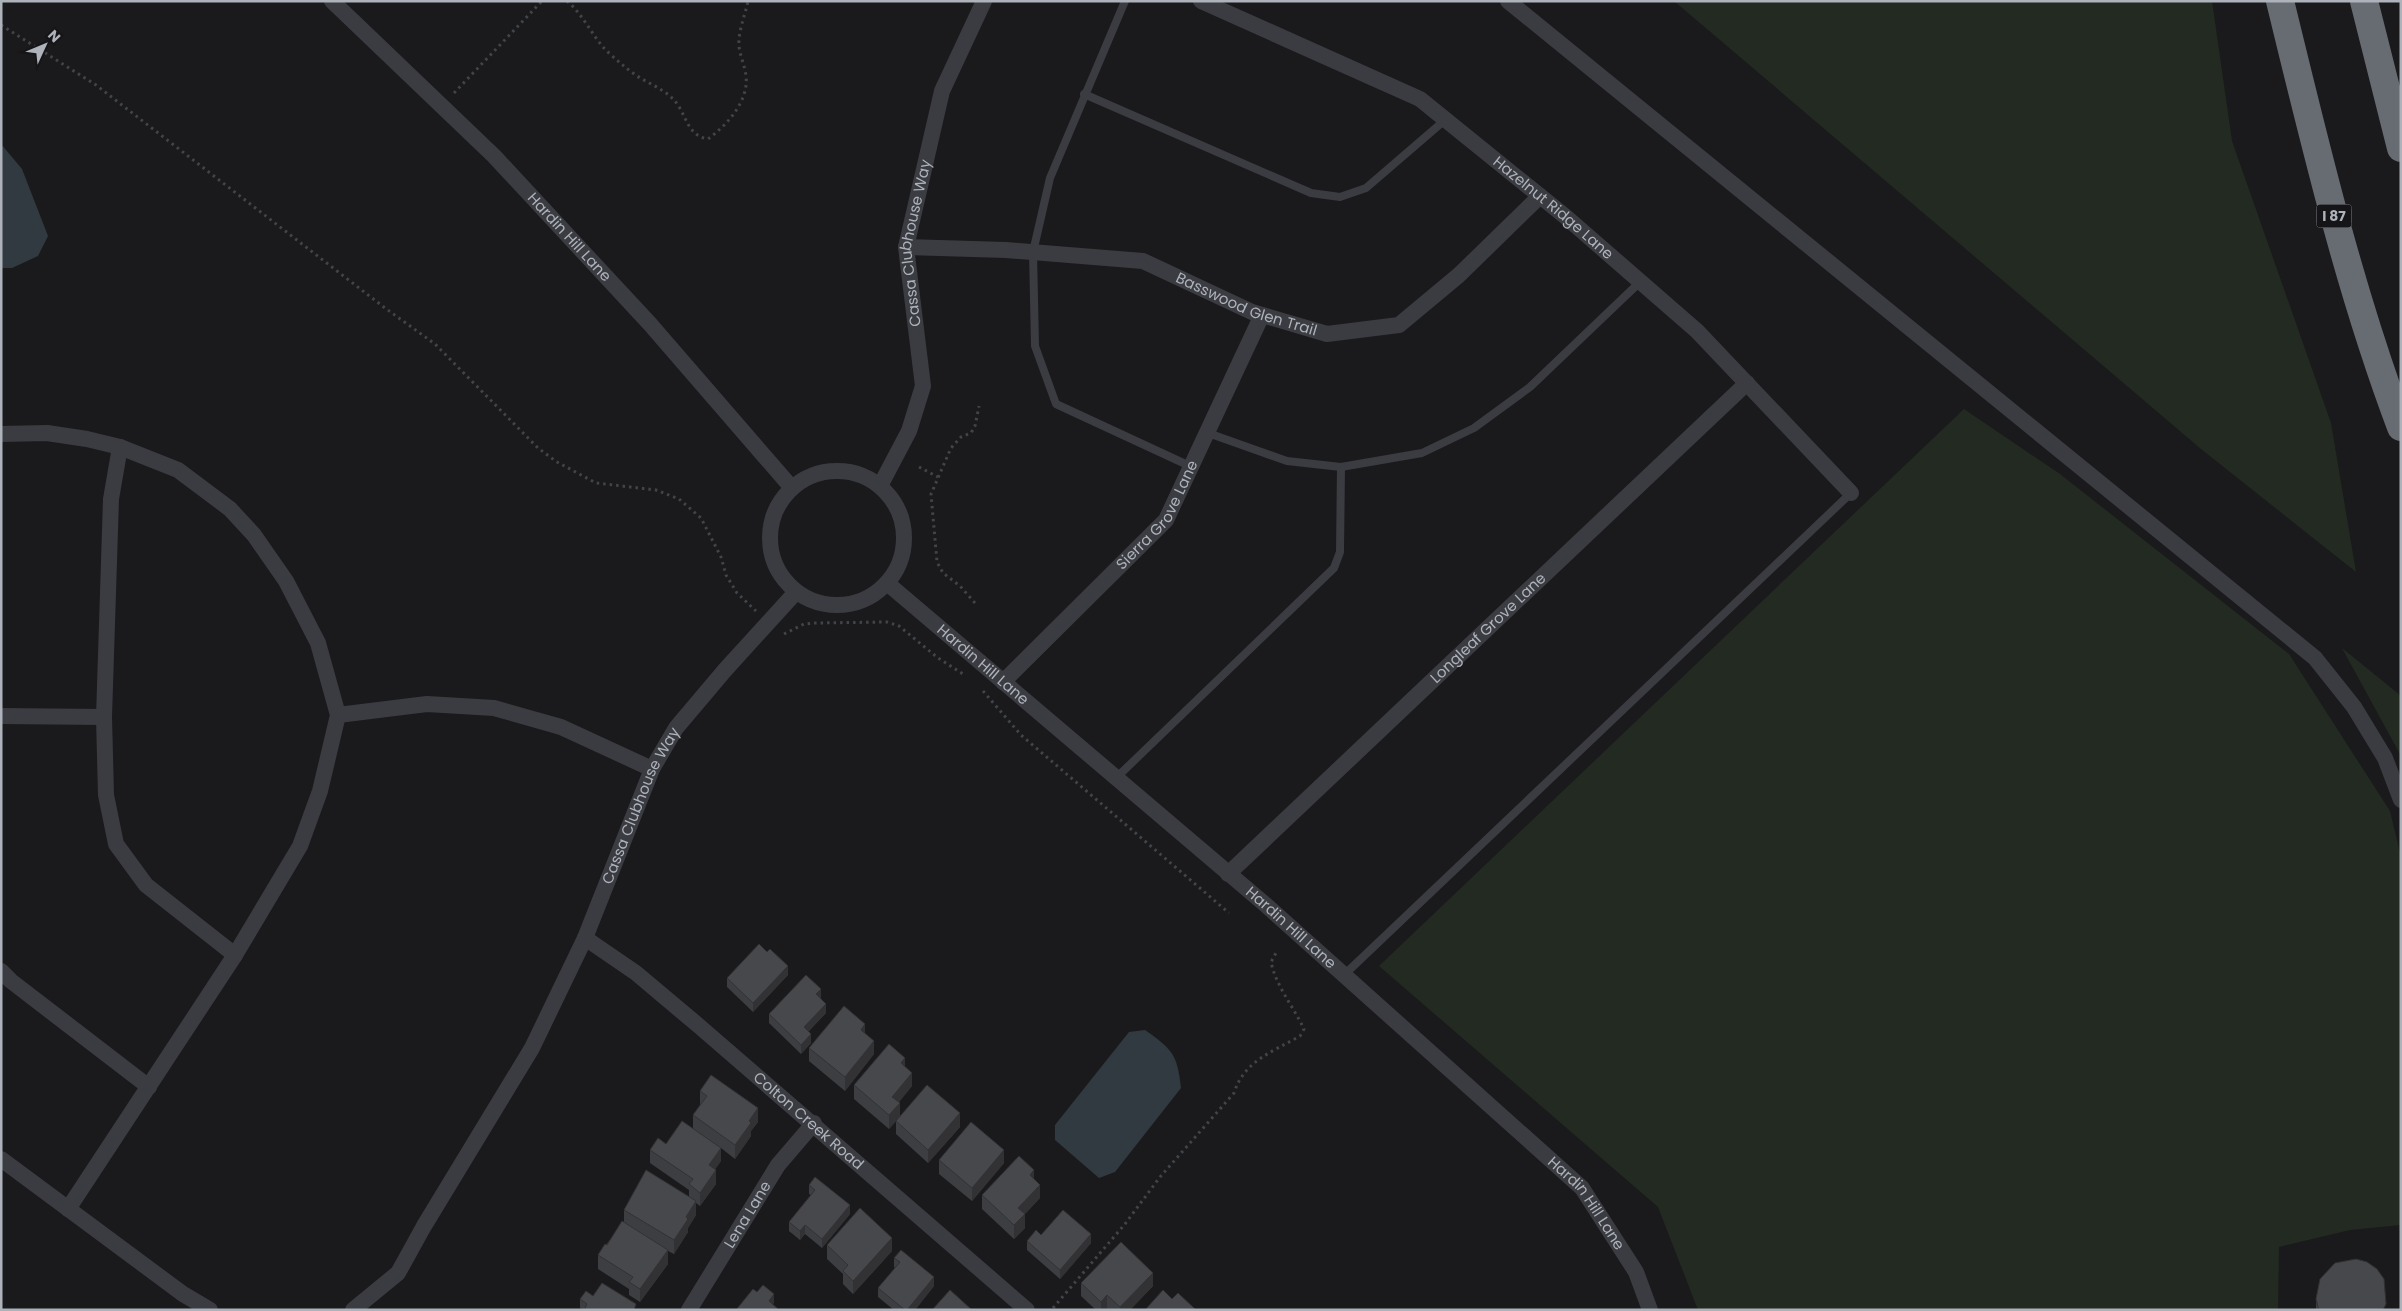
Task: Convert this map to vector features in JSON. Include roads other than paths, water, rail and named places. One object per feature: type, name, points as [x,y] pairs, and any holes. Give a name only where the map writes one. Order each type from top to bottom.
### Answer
[{"type":"highway","name":"I 87","points":[[2280,1],[2328,194],[2384,382],[2401,427]]},
{"type":"highway","points":[[2364,1],[2401,148]]},
{"type":"street","name":"Hardin Hill Lane","points":[[332,1],[494,156],[650,324],[792,488]]},
{"type":"street","name":"Cassa Clubhouse Way","points":[[880,486],[910,431],[923,386],[906,246],[942,91],[984,1]]},
{"type":"street","name":"Hazelnut Ridge Lane","points":[[1201,1],[1420,99],[1540,196],[1697,331],[1851,493]]},
{"type":"street","points":[[1508,1],[2315,658],[2354,707],[2385,758],[2401,800]]},
{"type":"street","name":"Basswood Glen Trail","points":[[906,246],[1033,252],[1143,261],[1252,312],[1328,334],[1399,325],[1459,274],[1540,196]]},
{"type":"street","name":"Sierra Grove Lane","points":[[1003,682],[1166,520],[1262,315]]},
{"type":"street","name":"Longleaf Grove Lane","points":[[1228,874],[1747,383]]},
{"type":"street","points":[[1,434],[47,434],[87,439],[120,447],[178,470],[230,509],[254,536],[286,581],[318,643],[338,715],[320,791],[300,846],[235,955],[68,1209]]},
{"type":"street","points":[[120,447],[111,498],[104,717],[106,795],[116,844],[146,885],[235,955]]},
{"type":"street","points":[[826,471],[845,471],[863,476],[880,486],[894,502],[902,522],[904,544],[899,564],[887,583],[872,596],[854,604],[834,606],[820,603],[796,592],[782,578],[773,560],[769,541],[771,521],[779,503],[792,488],[807,477],[826,471]]},
{"type":"street","name":"Hardin Hill Lane","points":[[887,583],[1228,874],[1582,1188],[1636,1272],[1650,1310]]},
{"type":"street","name":"Cassa Clubhouse Way","points":[[353,1310],[398,1273],[424,1226],[532,1048],[585,938],[652,769],[676,728],[725,670],[796,592]]},
{"type":"street","points":[[338,715],[427,704],[494,708],[561,728],[652,769]]},
{"type":"street","points":[[1,716],[104,717]]},
{"type":"street","name":"Colton Creek Road","points":[[585,938],[636,973],[814,1123],[1027,1310]]},
{"type":"street","points":[[1,971],[149,1087]]},
{"type":"street","name":"Lena Lane","points":[[689,1310],[778,1165],[814,1123]]},
{"type":"street","points":[[1,1159],[182,1294],[210,1310]]},
{"type":"lane","points":[[1125,1],[1050,178],[1033,252],[1035,346],[1056,404],[1192,467]]},
{"type":"lane","points":[[1084,94],[1311,193],[1340,197],[1366,188],[1445,120]]},
{"type":"lane","points":[[1208,433],[1287,461],[1341,468],[1422,452],[1474,428],[1530,387],[1640,282]]},
{"type":"lane","points":[[1116,778],[1334,568],[1340,552],[1341,468]]},
{"type":"lane","points":[[1344,975],[1851,493]]}]
